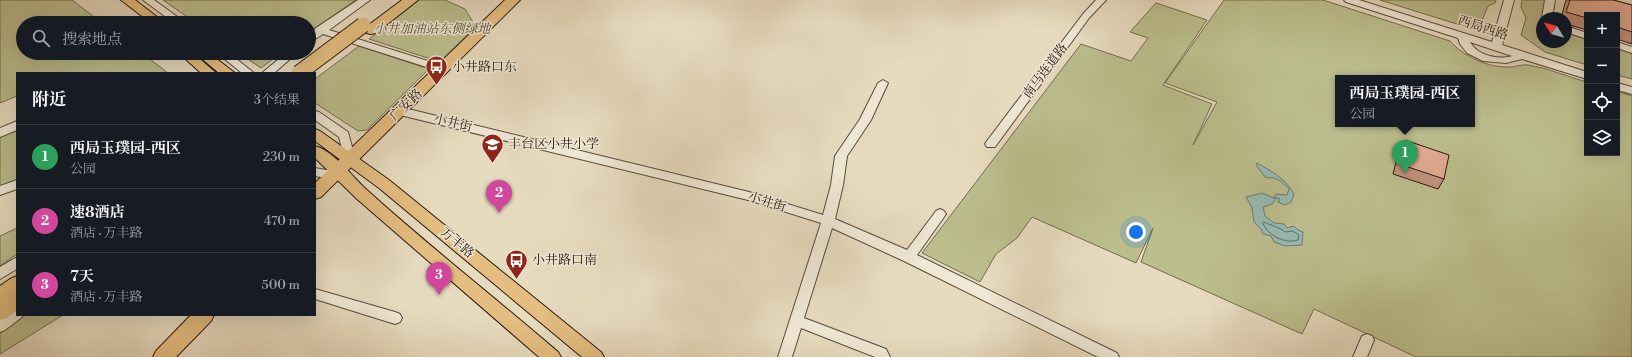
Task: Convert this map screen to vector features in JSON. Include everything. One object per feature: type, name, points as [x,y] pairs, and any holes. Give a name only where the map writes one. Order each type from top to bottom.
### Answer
[{"type":"highway","points":[[316,72],[397,0]]},
{"type":"highway","points":[[300,72],[367,27],[411,0]]},
{"type":"highway","name":"广安路","points":[[337,172],[349,158],[484,31],[513,0]]},
{"type":"highway","points":[[316,192],[337,172]]},
{"type":"highway","points":[[0,296],[16,285]]},
{"type":"highway","points":[[0,312],[16,300]]},
{"type":"highway","points":[[163,357],[203,316]]},
{"type":"main road","points":[[114,0],[136,16]]},
{"type":"main road","points":[[127,0],[149,16]]},
{"type":"main road","points":[[193,60],[208,72]]},
{"type":"main road","points":[[210,60],[227,72]]},
{"type":"main road","name":"万丰路","points":[[316,135],[384,184],[595,357]]},
{"type":"main road","name":"万丰路","points":[[316,152],[329,161],[337,172],[362,195],[552,357]]},
{"type":"main road","points":[[362,195],[367,189],[376,185],[384,184]]},
{"type":"street","points":[[148,0],[171,16]]},
{"type":"street","points":[[316,34],[365,0]]},
{"type":"street","name":"南马连道路","points":[[990,144],[1086,16],[1101,0]]},
{"type":"street","name":"西局西路","points":[[1349,0],[1463,37],[1497,45],[1521,55],[1584,75]]},
{"type":"street","name":"西局西路","points":[[1361,0],[1497,45],[1584,71]]},
{"type":"street","points":[[1497,45],[1509,0]]},
{"type":"street","points":[[1548,12],[1550,0]]},
{"type":"street","points":[[320,30],[443,69]]},
{"type":"street","points":[[1572,31],[1584,35]]},
{"type":"street","points":[[1463,37],[1464,43],[1471,51],[1491,59],[1510,61],[1521,55]]},
{"type":"street","points":[[1620,46],[1632,50]]},
{"type":"street","points":[[231,60],[248,72]]},
{"type":"street","points":[[268,72],[283,60]]},
{"type":"street","points":[[1620,82],[1632,86]]},
{"type":"street","points":[[785,357],[828,221],[837,185],[842,156],[865,120],[883,83]]},
{"type":"street","points":[[1620,87],[1632,91]]},
{"type":"street","name":"小井街","points":[[400,111],[749,196],[828,221],[909,256],[1112,357]]},
{"type":"street","points":[[316,116],[344,136],[349,158]]},
{"type":"street","points":[[0,133],[16,125]]},
{"type":"street","points":[[316,172],[326,174],[337,172]]},
{"type":"street","points":[[0,191],[16,184]]},
{"type":"street","points":[[909,256],[940,214]]},
{"type":"street","points":[[0,274],[16,263]]},
{"type":"street","points":[[316,294],[395,318]]},
{"type":"street","points":[[0,326],[16,314]]},
{"type":"street","points":[[797,321],[881,353],[883,357]]},
{"type":"street","points":[[1360,357],[1367,340]]},
{"type":"green space","points":[[0,0],[72,0],[93,16],[16,16],[16,60],[151,60],[167,72],[16,72],[16,96],[0,103]]},
{"type":"green space","points":[[163,0],[356,0],[316,27],[316,16],[186,16]]},
{"type":"green space","name":"小井加油站东侧绿地","points":[[419,0],[445,0],[465,9],[476,27],[440,62],[369,39]]},
{"type":"green space","points":[[1224,0],[1323,0],[1450,41],[1470,57],[1494,66],[1512,67],[1528,65],[1543,68],[1584,81],[1584,156],[1620,156],[1620,92],[1632,96],[1632,357],[1416,357],[1314,309],[1302,334],[1141,262],[1153,228],[1136,263],[1032,217],[1017,238],[996,254],[980,282],[922,253],[1081,44],[1131,61],[1148,38],[1130,32],[1156,3],[1207,20],[1163,85],[1212,104],[1193,145],[1217,102],[1165,83]]},
{"type":"green space","points":[[1380,0],[1496,0],[1495,3],[1488,6],[1481,23],[1460,25]]},
{"type":"green space","points":[[1522,0],[1547,0],[1544,12],[1536,12],[1536,46],[1521,35],[1526,18],[1521,7]]},
{"type":"green space","points":[[1572,33],[1584,36],[1584,64],[1545,52],[1539,48],[1572,48]]},
{"type":"green space","points":[[359,46],[429,69],[367,130],[358,131],[316,104],[316,78]]},
{"type":"green space","points":[[1620,48],[1632,51],[1632,79],[1620,76]]},
{"type":"green space","points":[[249,60],[272,60],[261,68]]},
{"type":"green space","points":[[16,128],[16,182],[0,189],[0,135]]},
{"type":"green space","points":[[16,228],[16,255],[0,266],[0,236]]},
{"type":"green space","points":[[23,316],[61,316],[0,354],[0,333]]},
{"type":"water","points":[[1257,163],[1278,176],[1288,185],[1294,195],[1291,202],[1285,205],[1278,202],[1280,199],[1274,197],[1276,194],[1287,195],[1289,189],[1276,179],[1266,178],[1256,165]]},
{"type":"water","points":[[1262,193],[1276,199],[1272,204],[1263,207],[1265,216],[1274,223],[1284,224],[1287,228],[1294,226],[1303,232],[1302,245],[1285,246],[1274,242],[1271,236],[1263,234],[1261,229],[1254,222],[1252,208],[1246,197]]},
{"type":"building","points":[[1570,0],[1613,0],[1632,5],[1632,32],[1620,28],[1620,12],[1584,12],[1584,17],[1572,14],[1572,12],[1566,12]]},
{"type":"building","points":[[1405,140],[1449,155],[1444,179],[1399,164]]},
{"type":"place","name":"小井路口东","points":[[436,86]]},
{"type":"place","name":"丰台区小井小学","points":[[493,164]]},
{"type":"place","name":"西局玉璞园-西区","points":[[1405,173]]},
{"type":"place","name":"速8酒店","points":[[499,213]]},
{"type":"place","name":"小井路口南","points":[[517,280]]},
{"type":"place","name":"7天","points":[[439,295]]}]
